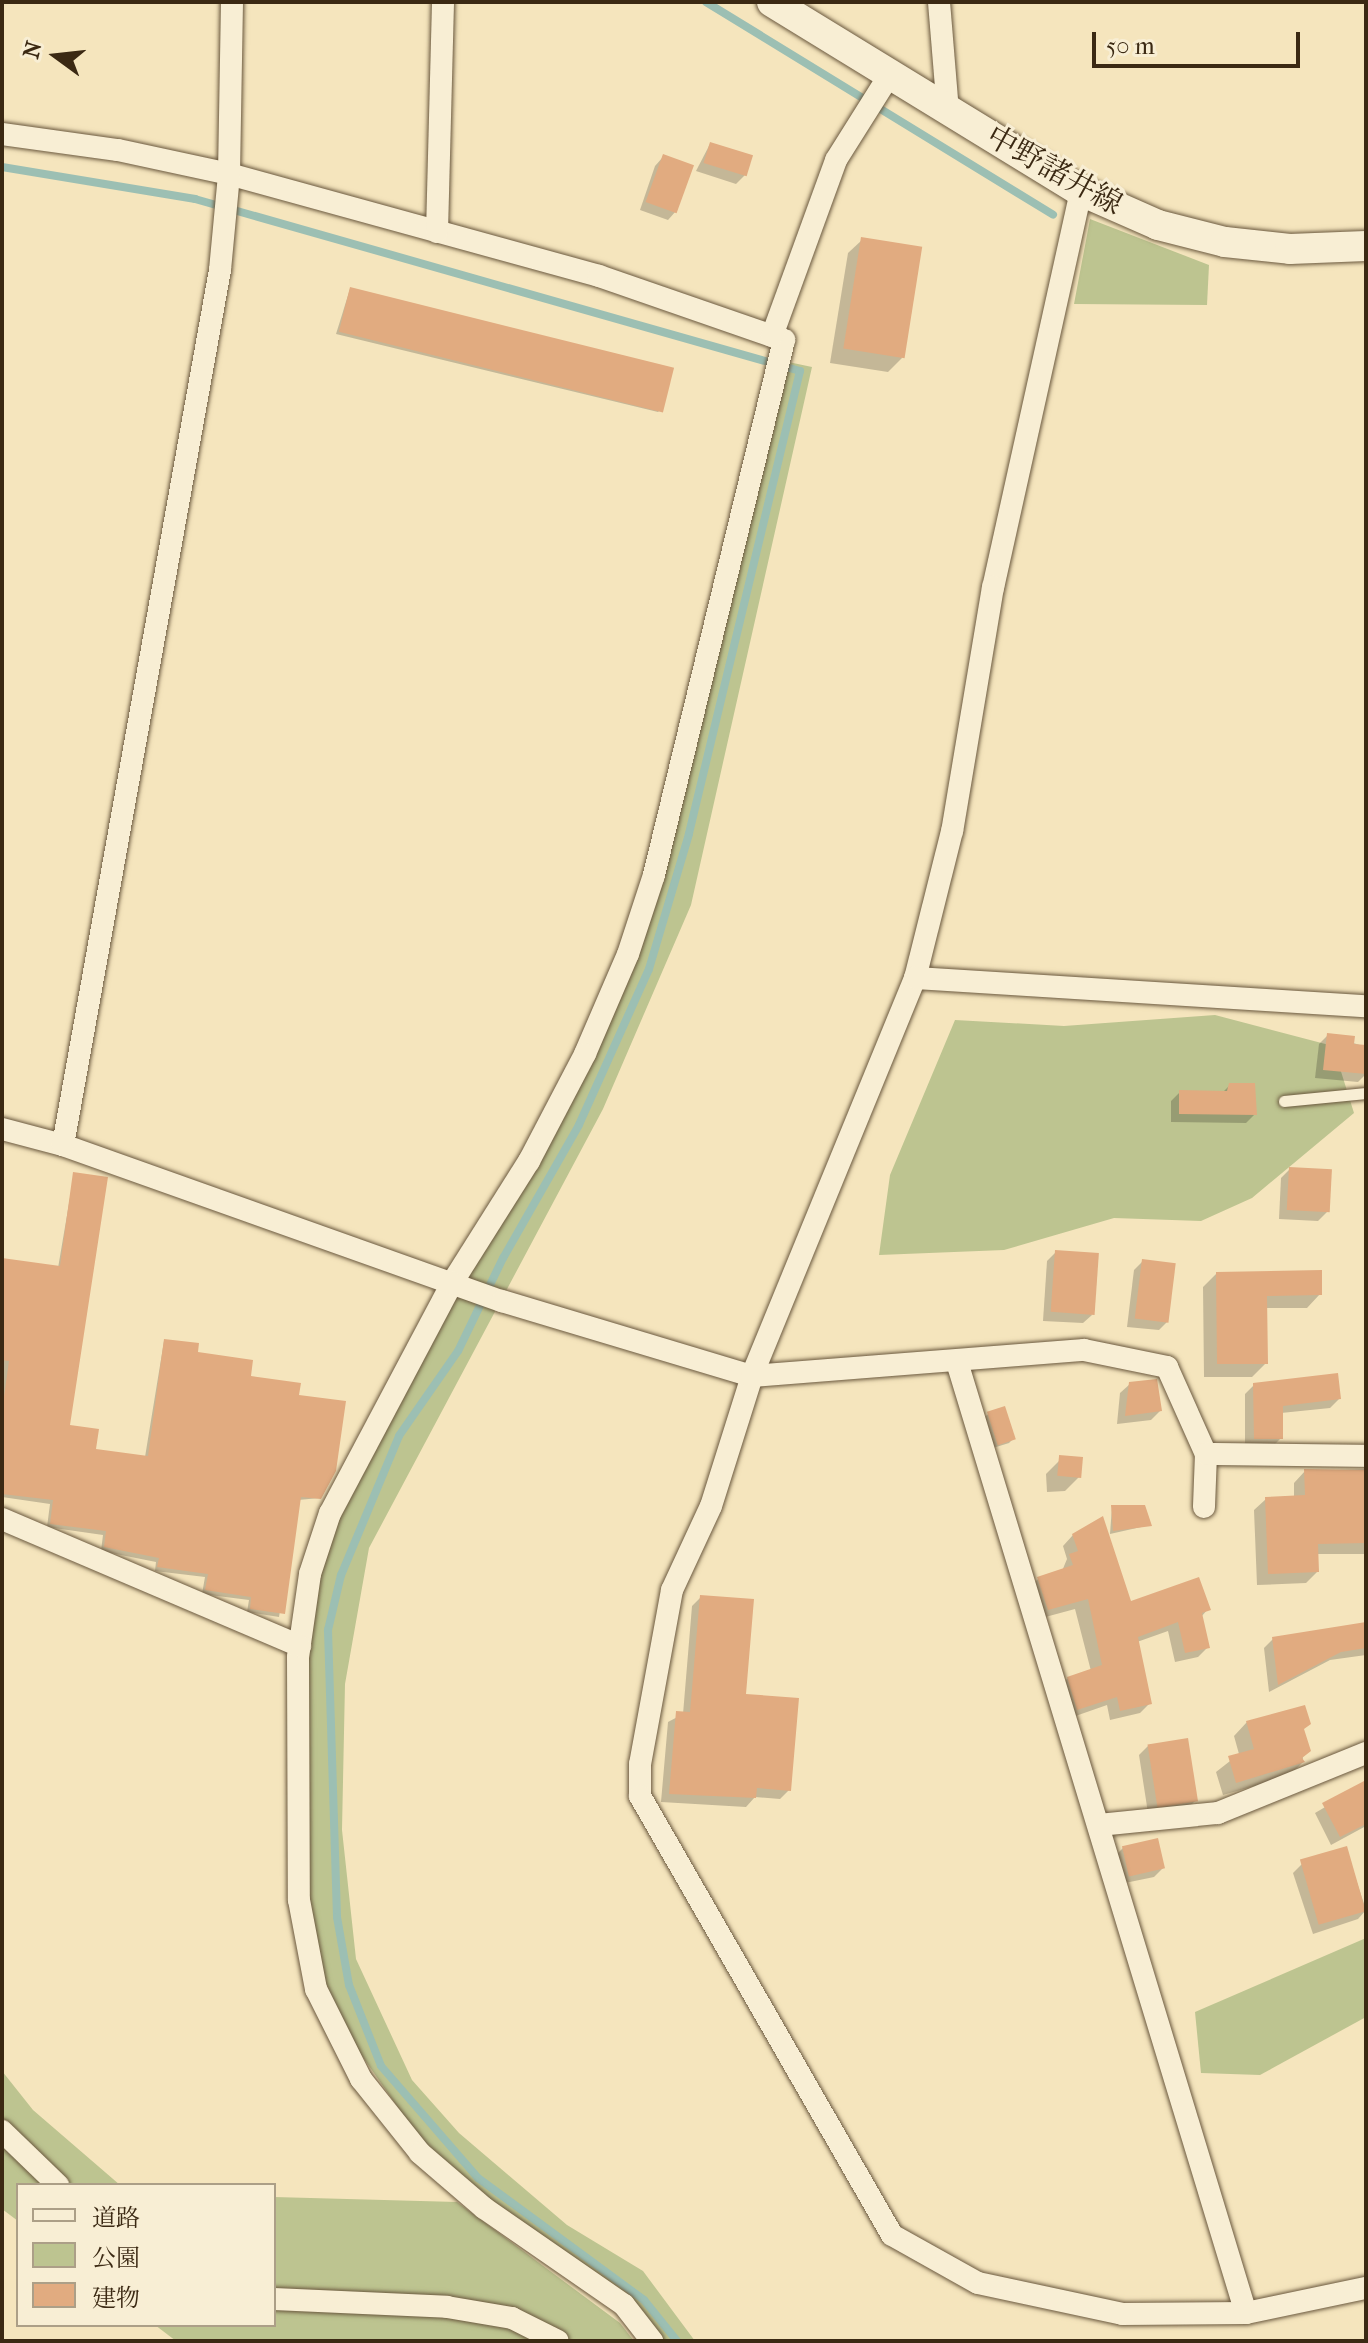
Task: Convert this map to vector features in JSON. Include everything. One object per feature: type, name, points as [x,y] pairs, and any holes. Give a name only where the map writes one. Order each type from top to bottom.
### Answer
[{"type":"main road","name":"中野諸井線","points":[[772,2],[1081,191],[1158,225],[1225,242],[1290,249],[1366,246]]},
{"type":"street","points":[[63,1145],[220,270],[229,174],[232,2]]},
{"type":"street","points":[[437,232],[443,2]]},
{"type":"street","points":[[939,2],[948,111]]},
{"type":"street","points":[[772,336],[836,160],[889,76]]},
{"type":"street","points":[[2,134],[118,150],[229,174],[599,276],[784,340],[654,875],[632,942],[585,1054],[529,1161],[455,1284],[330,1513],[310,1574],[300,1646],[299,1900],[316,1989],[361,2079],[420,2153],[484,2208],[624,2305],[652,2341]]},
{"type":"street","points":[[1081,191],[993,587],[952,831],[915,978],[752,1376],[711,1506],[672,1590],[640,1764],[640,1796],[892,2235],[991,2286],[1122,2314],[1246,2313],[1366,2288]]},
{"type":"street","points":[[915,978],[1366,1006]]},
{"type":"street","points":[[2,1129],[63,1145],[502,1301],[752,1376],[1084,1350],[1167,1367],[1206,1454],[1204,1507]]},
{"type":"street","points":[[957,1362],[1246,2313]]},
{"type":"street","points":[[1206,1454],[1366,1456]]},
{"type":"street","points":[[2,1519],[300,1646]]},
{"type":"street","points":[[1099,1825],[1218,1813],[1366,1753]]},
{"type":"street","points":[[2,2131],[56,2183]]},
{"type":"street","points":[[276,2299],[447,2307],[512,2318],[558,2341]]},
{"type":"lane","points":[[1284,1101],[1366,1093]]},
{"type":"green space","points":[[1090,219],[1209,265],[1207,305],[1074,304]]},
{"type":"green space","points":[[779,360],[812,367],[691,905],[603,1109],[369,1548],[345,1684],[342,1830],[356,1959],[412,2080],[459,2133],[567,2225],[643,2271],[695,2341],[651,2341],[520,2233],[424,2145],[319,1994],[302,1914],[310,1574],[628,954]]},
{"type":"green space","points":[[1215,1015],[1333,1046],[1354,1113],[1252,1198],[1201,1221],[1114,1218],[1004,1250],[879,1255],[890,1175],[955,1020],[1064,1026]]},
{"type":"green space","points":[[1366,1938],[1366,2017],[1260,2075],[1201,2073],[1195,2012]]},
{"type":"green space","points":[[2,2071],[33,2110],[118,2183],[16,2183],[16,2220],[2,2209]]},
{"type":"green space","points":[[276,2197],[457,2202],[620,2323],[634,2341],[176,2341],[158,2327],[276,2327]]},
{"type":"building","points":[[710,142],[753,155],[747,176],[704,163]]},
{"type":"building","points":[[663,154],[694,165],[677,213],[646,202]]},
{"type":"building","points":[[861,237],[922,247],[905,358],[843,349]]},
{"type":"building","points":[[350,287],[674,368],[663,412],[339,332]]},
{"type":"building","points":[[1327,1033],[1355,1036],[1354,1044],[1366,1045],[1366,1074],[1323,1070]]},
{"type":"building","points":[[1229,1083],[1255,1083],[1257,1115],[1179,1114],[1179,1090],[1227,1091]]},
{"type":"building","points":[[1289,1167],[1332,1169],[1330,1212],[1287,1210]]},
{"type":"building","points":[[73,1172],[108,1177],[70,1425],[99,1429],[96,1449],[148,1456],[164,1339],[199,1343],[198,1352],[253,1360],[251,1376],[301,1383],[299,1395],[346,1401],[336,1471],[321,1499],[301,1497],[285,1614],[250,1609],[251,1597],[205,1590],[208,1574],[157,1567],[159,1558],[104,1547],[106,1531],[50,1524],[53,1500],[2,1494],[2,1411],[9,1361],[2,1360],[2,1258],[60,1266]]},
{"type":"building","points":[[1055,1250],[1099,1253],[1095,1315],[1051,1312]]},
{"type":"building","points":[[1142,1259],[1176,1263],[1168,1323],[1135,1319]]},
{"type":"building","points":[[1322,1270],[1322,1295],[1267,1296],[1268,1364],[1217,1364],[1216,1272]]},
{"type":"building","points":[[1338,1373],[1341,1399],[1283,1406],[1283,1439],[1254,1439],[1253,1383]]},
{"type":"building","points":[[1157,1379],[1162,1411],[1125,1416],[1129,1382]]},
{"type":"building","points":[[1005,1406],[1016,1439],[998,1445],[987,1412]]},
{"type":"building","points":[[1059,1455],[1083,1457],[1081,1478],[1057,1476]]},
{"type":"building","points":[[1304,1469],[1366,1470],[1366,1543],[1318,1544],[1319,1572],[1268,1574],[1265,1497],[1305,1495]]},
{"type":"building","points":[[1111,1505],[1145,1505],[1152,1526],[1113,1531]]},
{"type":"building","points":[[1103,1516],[1131,1601],[1199,1577],[1211,1610],[1202,1613],[1210,1648],[1185,1653],[1178,1622],[1138,1637],[1152,1704],[1120,1711],[1117,1697],[1077,1710],[1067,1677],[1102,1665],[1088,1599],[1048,1610],[1037,1577],[1073,1565],[1069,1554],[1078,1551],[1072,1534]]},
{"type":"building","points":[[700,1595],[754,1599],[746,1694],[799,1698],[791,1791],[757,1788],[756,1798],[669,1794],[676,1711],[690,1712]]},
{"type":"building","points":[[1366,1622],[1366,1648],[1341,1652],[1278,1685],[1272,1637]]},
{"type":"building","points":[[1305,1705],[1311,1724],[1304,1729],[1311,1751],[1302,1758],[1305,1762],[1236,1783],[1228,1756],[1254,1749],[1246,1721]]},
{"type":"building","points":[[1188,1738],[1198,1801],[1158,1808],[1148,1744]]},
{"type":"building","points":[[1366,1780],[1366,1824],[1340,1837],[1322,1803]]},
{"type":"building","points":[[1158,1838],[1165,1868],[1129,1877],[1122,1846]]},
{"type":"building","points":[[1347,1846],[1366,1911],[1319,1925],[1300,1860]]},
{"type":"waterway","points":[[706,2],[1053,215]]},
{"type":"waterway","points":[[2,167],[195,199],[800,371],[689,834],[649,969],[579,1125],[503,1258],[458,1351],[399,1436],[341,1575],[328,1630],[337,1917],[349,1985],[381,2066],[478,2178],[644,2300],[677,2341]]}]
